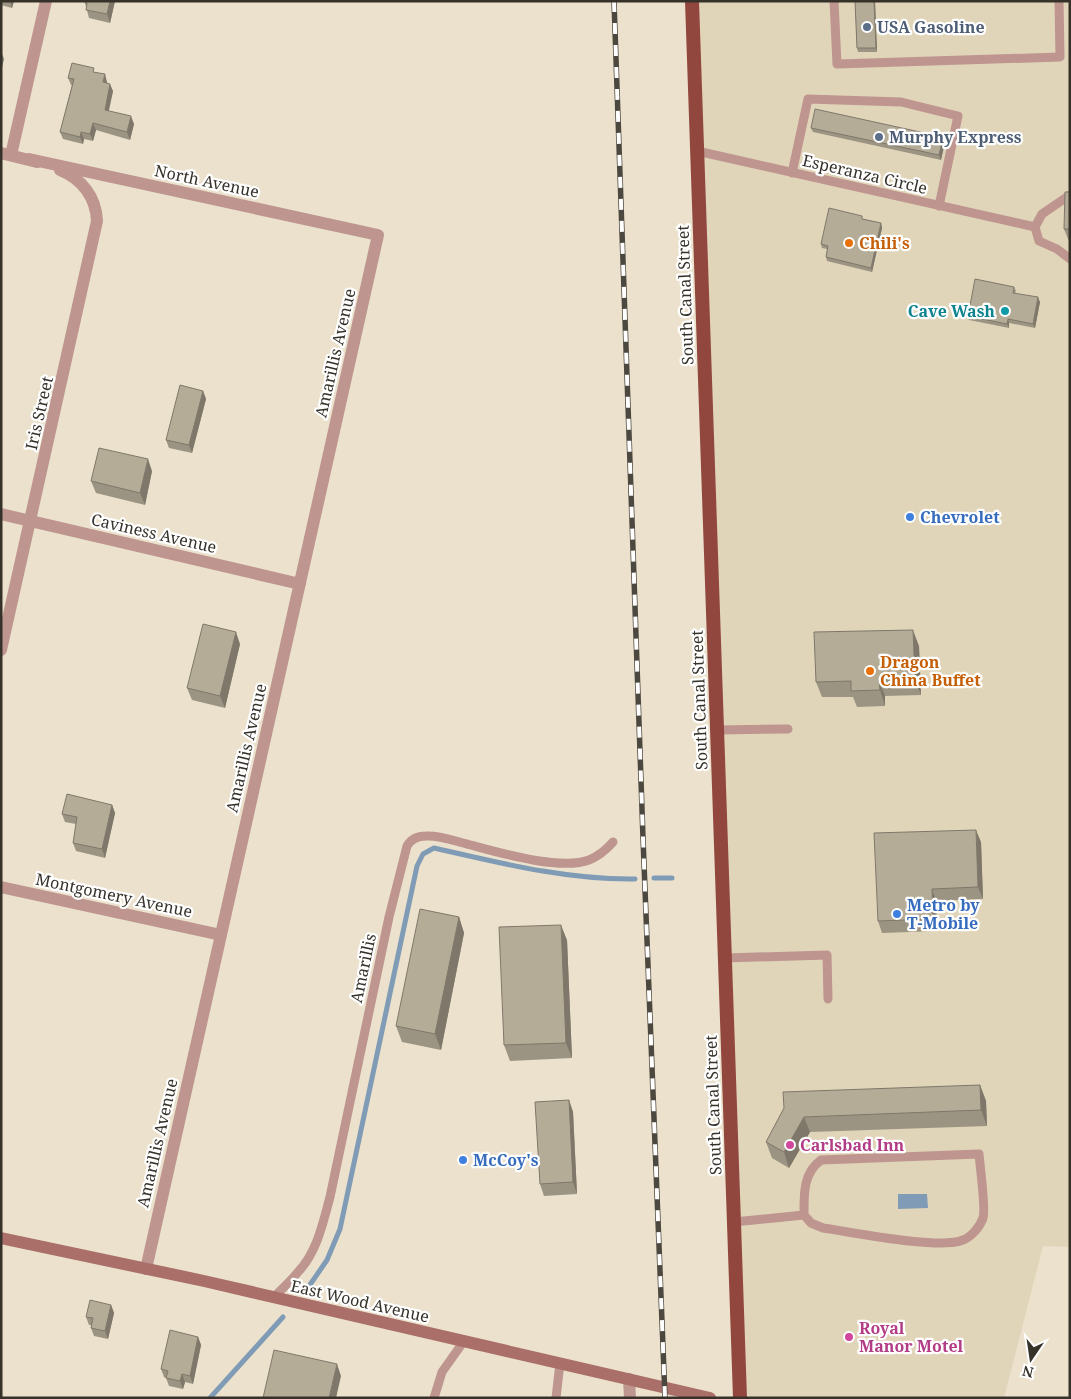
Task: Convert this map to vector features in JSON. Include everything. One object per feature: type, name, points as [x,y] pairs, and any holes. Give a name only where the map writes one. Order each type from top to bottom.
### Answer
[{"type":"highway","name":"South Canal Street","points":[[692,1],[740,1398]]},
{"type":"main road","name":"East Wood Avenue","points":[[1,1238],[274,1297],[710,1398]]},
{"type":"street","points":[[6,154],[46,1]]},
{"type":"street","name":"North Avenue","points":[[6,154],[378,235]]},
{"type":"street","name":"North Avenue","points":[[29,159],[67,173],[84,186]]},
{"type":"street","name":"Iris Street","points":[[1,650],[98,221],[97,209],[84,186]]},
{"type":"street","name":"Amarillis Avenue","points":[[146,1269],[378,235]]},
{"type":"street","name":"Caviness Avenue","points":[[1,514],[300,584]]},
{"type":"street","name":"Montgomery Avenue","points":[[1,887],[221,935]]},
{"type":"street","points":[[629,1379],[630,1398]]},
{"type":"lane","points":[[834,1],[837,64],[1060,57],[1058,1]]},
{"type":"lane","points":[[792,173],[808,99],[901,102],[958,116],[939,206]]},
{"type":"lane","name":"Esperanza Circle","points":[[697,151],[1030,226]]},
{"type":"lane","points":[[1070,195],[1042,214],[1030,226],[1039,241],[1070,259]]},
{"type":"lane","points":[[717,730],[788,729]]},
{"type":"lane","name":"Amarillis","points":[[274,1297],[300,1271],[319,1235],[330,1197],[388,917],[409,842],[416,837],[426,835],[442,837],[490,850],[560,863],[577,863],[588,860],[604,853],[613,842]]},
{"type":"lane","points":[[725,958],[827,955],[828,999]]},
{"type":"lane","points":[[979,1154],[984,1216],[978,1228],[963,1240],[945,1243],[921,1242],[823,1228],[811,1224],[804,1215],[805,1185],[812,1166],[821,1160],[979,1154]]},
{"type":"lane","points":[[734,1222],[804,1215]]},
{"type":"lane","points":[[434,1398],[442,1372],[464,1341]]},
{"type":"lane","points":[[556,1398],[560,1363]]},
{"type":"shaded area","points":[[692,1],[1070,1],[1070,1247],[1043,1246],[1004,1398],[740,1398]]},
{"type":"water","points":[[898,1194],[927,1194],[928,1208],[898,1209]]},
{"type":"building","points":[[85,1],[110,1],[107,14],[86,10],[87,3]]},
{"type":"building","name":"USA Gasoline","points":[[855,1],[874,1],[876,48],[857,48]]},
{"type":"building","points":[[72,63],[94,68],[93,72],[105,74],[103,82],[110,84],[105,110],[131,116],[127,132],[93,123],[90,134],[81,132],[80,137],[60,132],[74,79],[68,78]]},
{"type":"building","name":"Murphy Express","points":[[815,109],[943,137],[939,155],[811,128]]},
{"type":"building","points":[[1065,192],[1070,192],[1070,229],[1064,229]]},
{"type":"building","name":"Chili's","points":[[829,208],[881,223],[871,268],[826,257],[828,246],[821,244]]},
{"type":"building","name":"Cave Wash","points":[[975,279],[1014,287],[1013,293],[1038,297],[1033,324],[1008,319],[1007,324],[968,316]]},
{"type":"building","points":[[180,385],[203,391],[189,445],[166,440]]},
{"type":"building","points":[[99,448],[148,459],[140,493],[91,481]]},
{"type":"building","points":[[203,624],[236,632],[220,696],[187,688]]},
{"type":"building","name":"Dragon China Buffet","points":[[913,630],[915,679],[879,680],[880,690],[851,691],[851,681],[816,682],[814,632]]},
{"type":"building","points":[[67,794],[112,805],[102,849],[73,843],[77,817],[62,814]]},
{"type":"building","points":[[976,830],[978,887],[932,889],[933,919],[878,921],[874,833]]},
{"type":"building","points":[[420,909],[459,917],[435,1034],[396,1026]]},
{"type":"building","points":[[561,925],[566,1043],[504,1045],[499,927]]},
{"type":"building","points":[[980,1085],[981,1110],[804,1117],[784,1152],[766,1142],[784,1108],[783,1092]]},
{"type":"building","points":[[569,1100],[573,1182],[540,1184],[535,1102]]},
{"type":"building","points":[[90,1300],[111,1305],[105,1331],[91,1328],[93,1318],[86,1317]]},
{"type":"building","points":[[170,1330],[198,1337],[190,1376],[182,1374],[180,1381],[166,1378],[168,1371],[161,1369]]},
{"type":"building","points":[[274,1350],[337,1364],[329,1398],[263,1398]]},
{"type":"waterway","points":[[305,1292],[327,1260],[340,1229],[417,866],[423,854],[434,848],[559,874],[610,879],[635,879]]},
{"type":"waterway","points":[[654,878],[672,878]]},
{"type":"waterway","points":[[210,1398],[283,1317]]},
{"type":"railway","points":[[614,1],[643,838],[665,1398]]},
{"type":"place","name":"USA Gasoline","points":[[867,27]]},
{"type":"place","name":"Murphy Express","points":[[879,137]]},
{"type":"place","name":"Chili's","points":[[849,243]]},
{"type":"place","name":"Cave Wash","points":[[1005,311]]},
{"type":"place","name":"Chevrolet","points":[[910,517]]},
{"type":"place","name":"Dragon China Buffet","points":[[870,671]]},
{"type":"place","name":"Metro by T-Mobile","points":[[897,914]]},
{"type":"place","name":"Carlsbad Inn","points":[[790,1145]]},
{"type":"place","name":"McCoy's","points":[[463,1160]]},
{"type":"place","name":"Royal Manor Motel","points":[[849,1337]]}]
